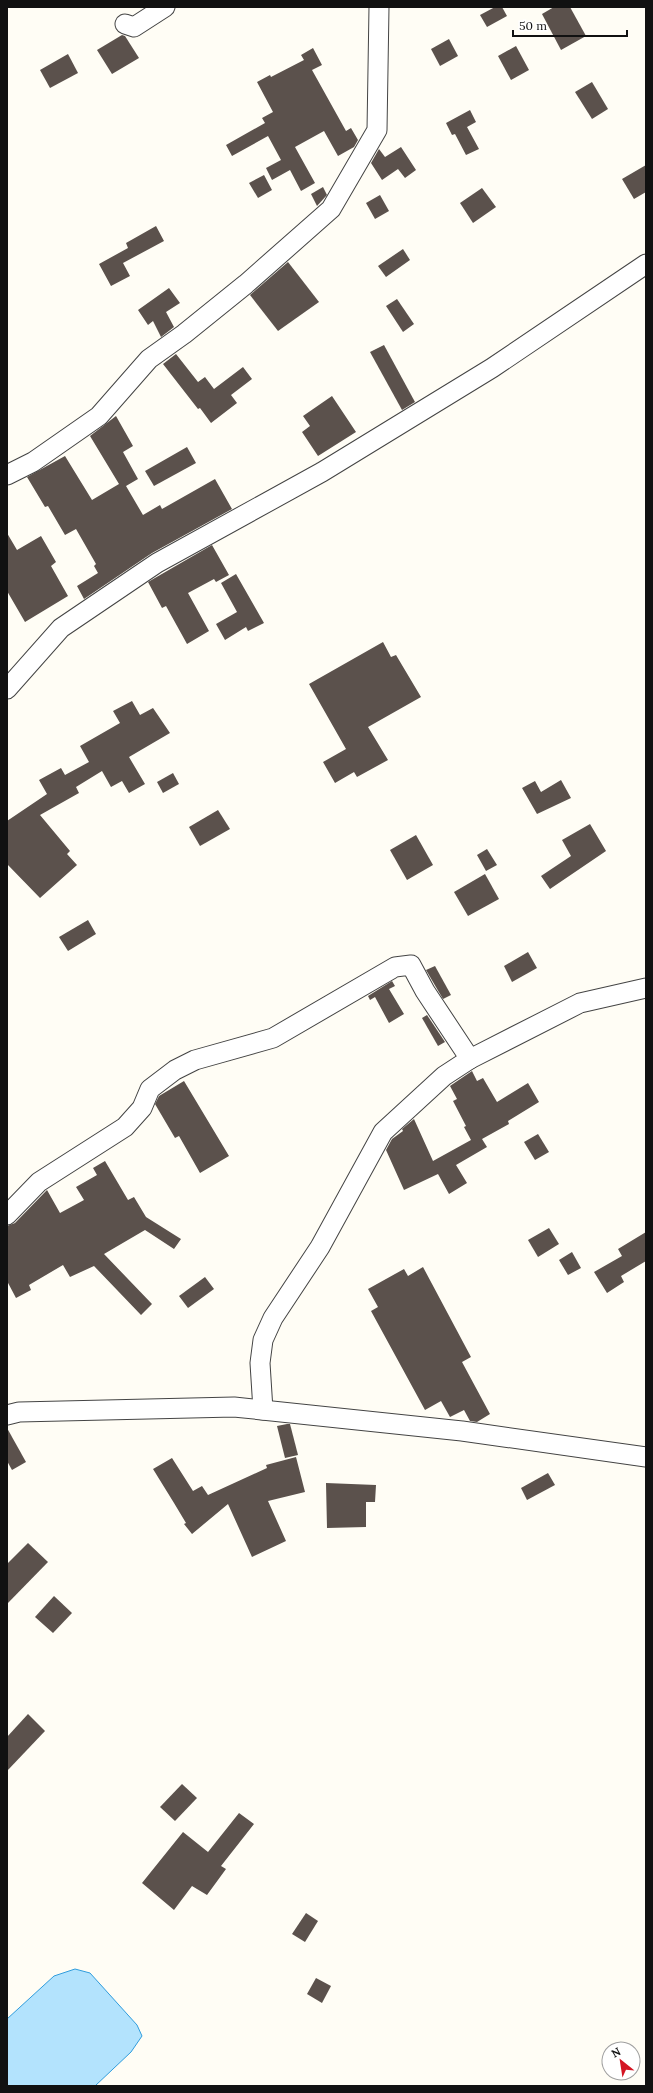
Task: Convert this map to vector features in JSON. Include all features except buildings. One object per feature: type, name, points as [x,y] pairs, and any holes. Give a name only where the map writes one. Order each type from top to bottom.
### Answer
[{"type":"street","points":[[126,24],[134,27],[165,7]]},
{"type":"street","points":[[7,475],[33,462],[99,416],[149,360],[246,284],[331,209],[377,130],[380,7]]},
{"type":"street","points":[[7,689],[61,628],[157,563],[322,472],[485,372],[646,264]]},
{"type":"street","points":[[7,1214],[39,1182],[125,1127],[142,1108],[150,1089],[175,1070],[195,1060],[273,1038],[395,966],[411,965],[470,1059]]},
{"type":"street","points":[[263,1410],[260,1363],[263,1340],[273,1318],[320,1247],[383,1132],[444,1076],[470,1059],[580,1003],[646,988]]},
{"type":"street","points":[[7,1415],[19,1412],[234,1407],[462,1431],[646,1457]]},
{"type":"water","points":[[75,1969],[90,1973],[137,2025],[142,2036],[131,2052],[95,2086],[7,2086],[7,2019],[54,1976]]}]
